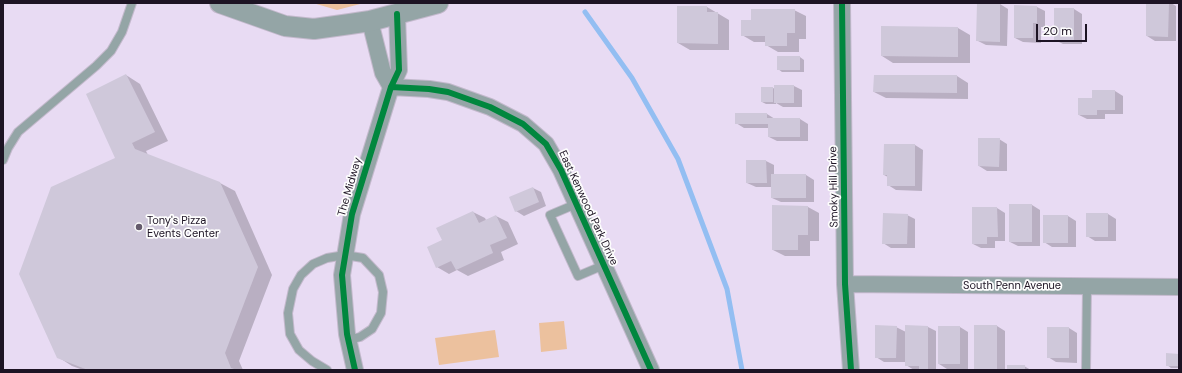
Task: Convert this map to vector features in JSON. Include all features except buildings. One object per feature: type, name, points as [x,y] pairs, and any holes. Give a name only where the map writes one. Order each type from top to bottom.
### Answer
[{"type":"street","points":[[220,3],[286,26],[314,29],[370,21],[438,3]]},
{"type":"street","name":"Smoky Hill Drive","points":[[842,3],[845,284],[851,370]]},
{"type":"street","name":"The Midway","points":[[355,370],[348,340],[343,301],[342,275],[344,255],[352,214],[391,87],[399,70],[397,14]]},
{"type":"street","points":[[370,21],[383,73],[391,87]]},
{"type":"street","name":"East Kenwood Park Drive","points":[[391,87],[429,89],[448,92],[490,107],[523,124],[546,144],[561,170],[651,370]]},
{"type":"street","name":"South Penn Avenue","points":[[845,284],[1179,287]]},
{"type":"lane","points":[[3,160],[8,148],[18,132],[96,66],[111,51],[122,32],[132,3]]},
{"type":"lane","points":[[576,204],[550,215],[578,276],[604,265]]},
{"type":"lane","points":[[327,370],[312,361],[299,350],[290,334],[288,312],[293,289],[301,275],[313,264],[327,258],[344,255],[363,258],[379,275],[383,292],[381,313],[372,329],[360,337],[348,340]]},
{"type":"lane","points":[[1086,370],[1087,286]]},
{"type":"shaded area","points":[[313,3],[364,3],[337,10]]},
{"type":"shaded area","points":[[564,321],[567,349],[541,352],[539,323]]},
{"type":"shaded area","points":[[495,330],[499,357],[439,365],[435,338]]},
{"type":"waterway","points":[[585,12],[632,78],[678,159],[727,289],[742,370]]},
{"type":"cycle path","points":[[842,3],[845,284],[851,370]]},
{"type":"cycle path","points":[[355,370],[347,334],[342,275],[352,214],[391,87],[399,70],[397,14]]},
{"type":"cycle path","points":[[391,87],[429,89],[448,92],[490,107],[523,124],[546,144],[561,170],[651,370]]},
{"type":"place","name":"Tony's Pizza Events Center","points":[[139,227]]}]
